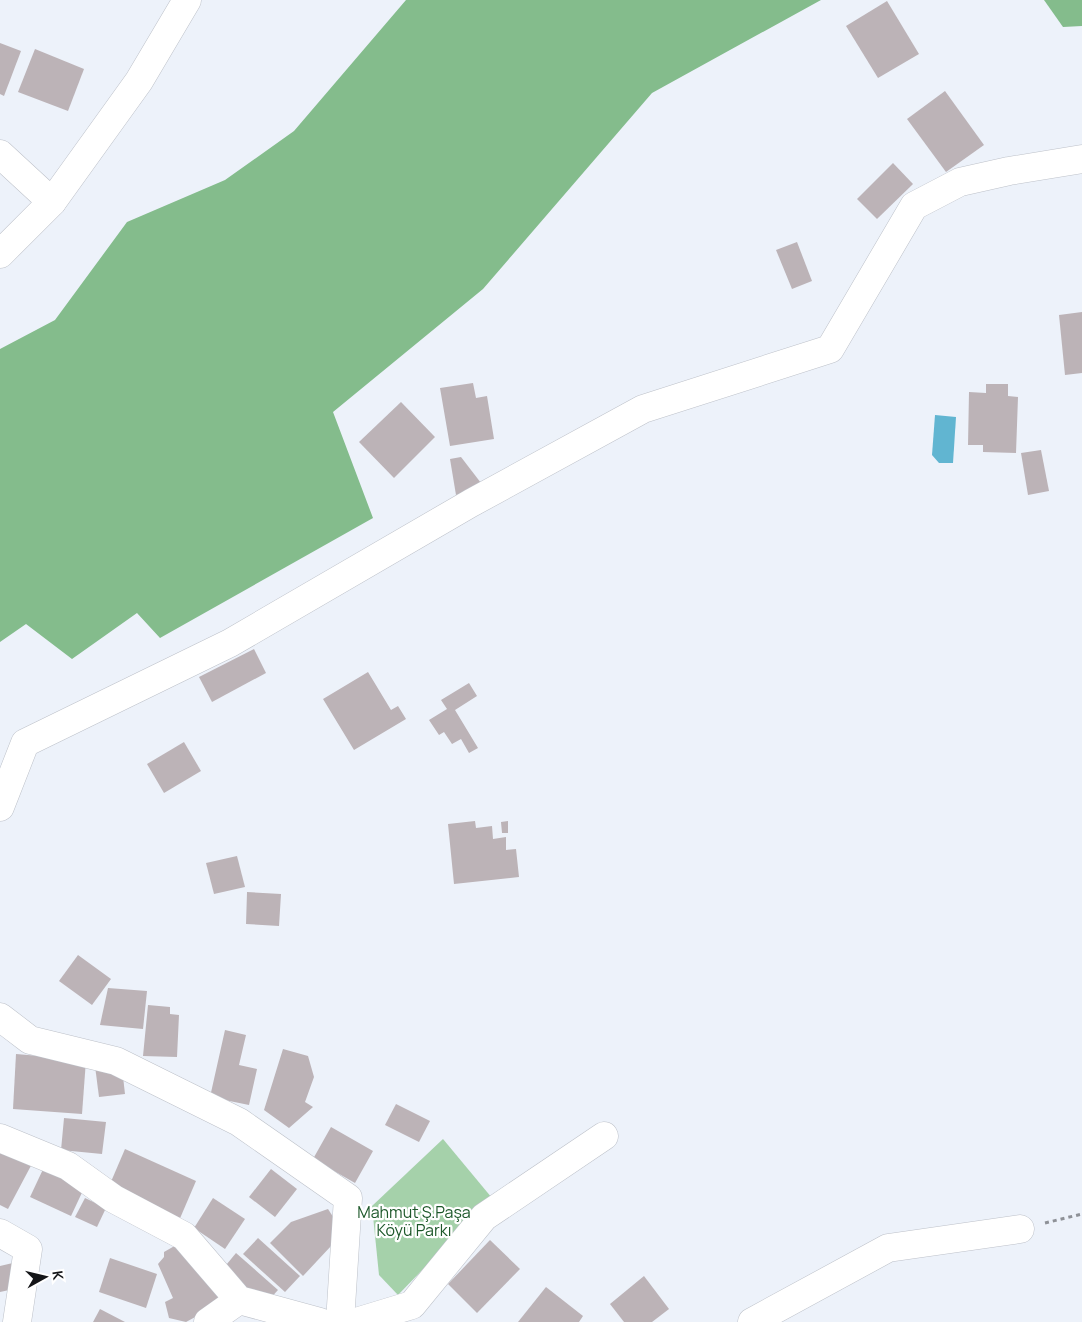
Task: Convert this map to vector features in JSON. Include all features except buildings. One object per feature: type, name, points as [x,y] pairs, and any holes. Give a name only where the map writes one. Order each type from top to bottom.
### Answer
[{"type":"street","points":[[0,254],[52,202],[139,81],[187,0]]},
{"type":"street","points":[[0,154],[52,202]]},
{"type":"street","points":[[0,807],[25,743],[230,642],[471,503],[643,409],[830,349],[914,206],[960,182],[1009,171],[1082,159]]},
{"type":"street","points":[[0,1017],[30,1040],[116,1061],[239,1122],[348,1198],[340,1322]]},
{"type":"street","points":[[356,1322],[412,1304],[484,1217],[604,1136]]},
{"type":"street","points":[[0,1138],[68,1166],[114,1199],[184,1236],[239,1300],[320,1322]]},
{"type":"street","points":[[752,1322],[888,1248],[1020,1229]]},
{"type":"street","points":[[0,1233],[28,1248],[17,1322]]},
{"type":"street","points":[[208,1322],[239,1300]]},
{"type":"path","points":[[1020,1229],[1082,1214]]},
{"type":"green space","points":[[406,0],[821,0],[652,93],[483,289],[333,412],[373,518],[160,638],[137,613],[72,659],[26,624],[0,642],[0,349],[55,320],[127,222],[225,180],[294,131]]},
{"type":"green space","points":[[1044,0],[1082,0],[1082,26],[1063,27]]},
{"type":"green space","name":"Mahmut Ş.Paşa Köyü Parkı","points":[[443,1139],[492,1198],[398,1295],[379,1275],[372,1206]]},
{"type":"water","points":[[935,415],[956,417],[953,463],[939,463],[932,455]]}]
